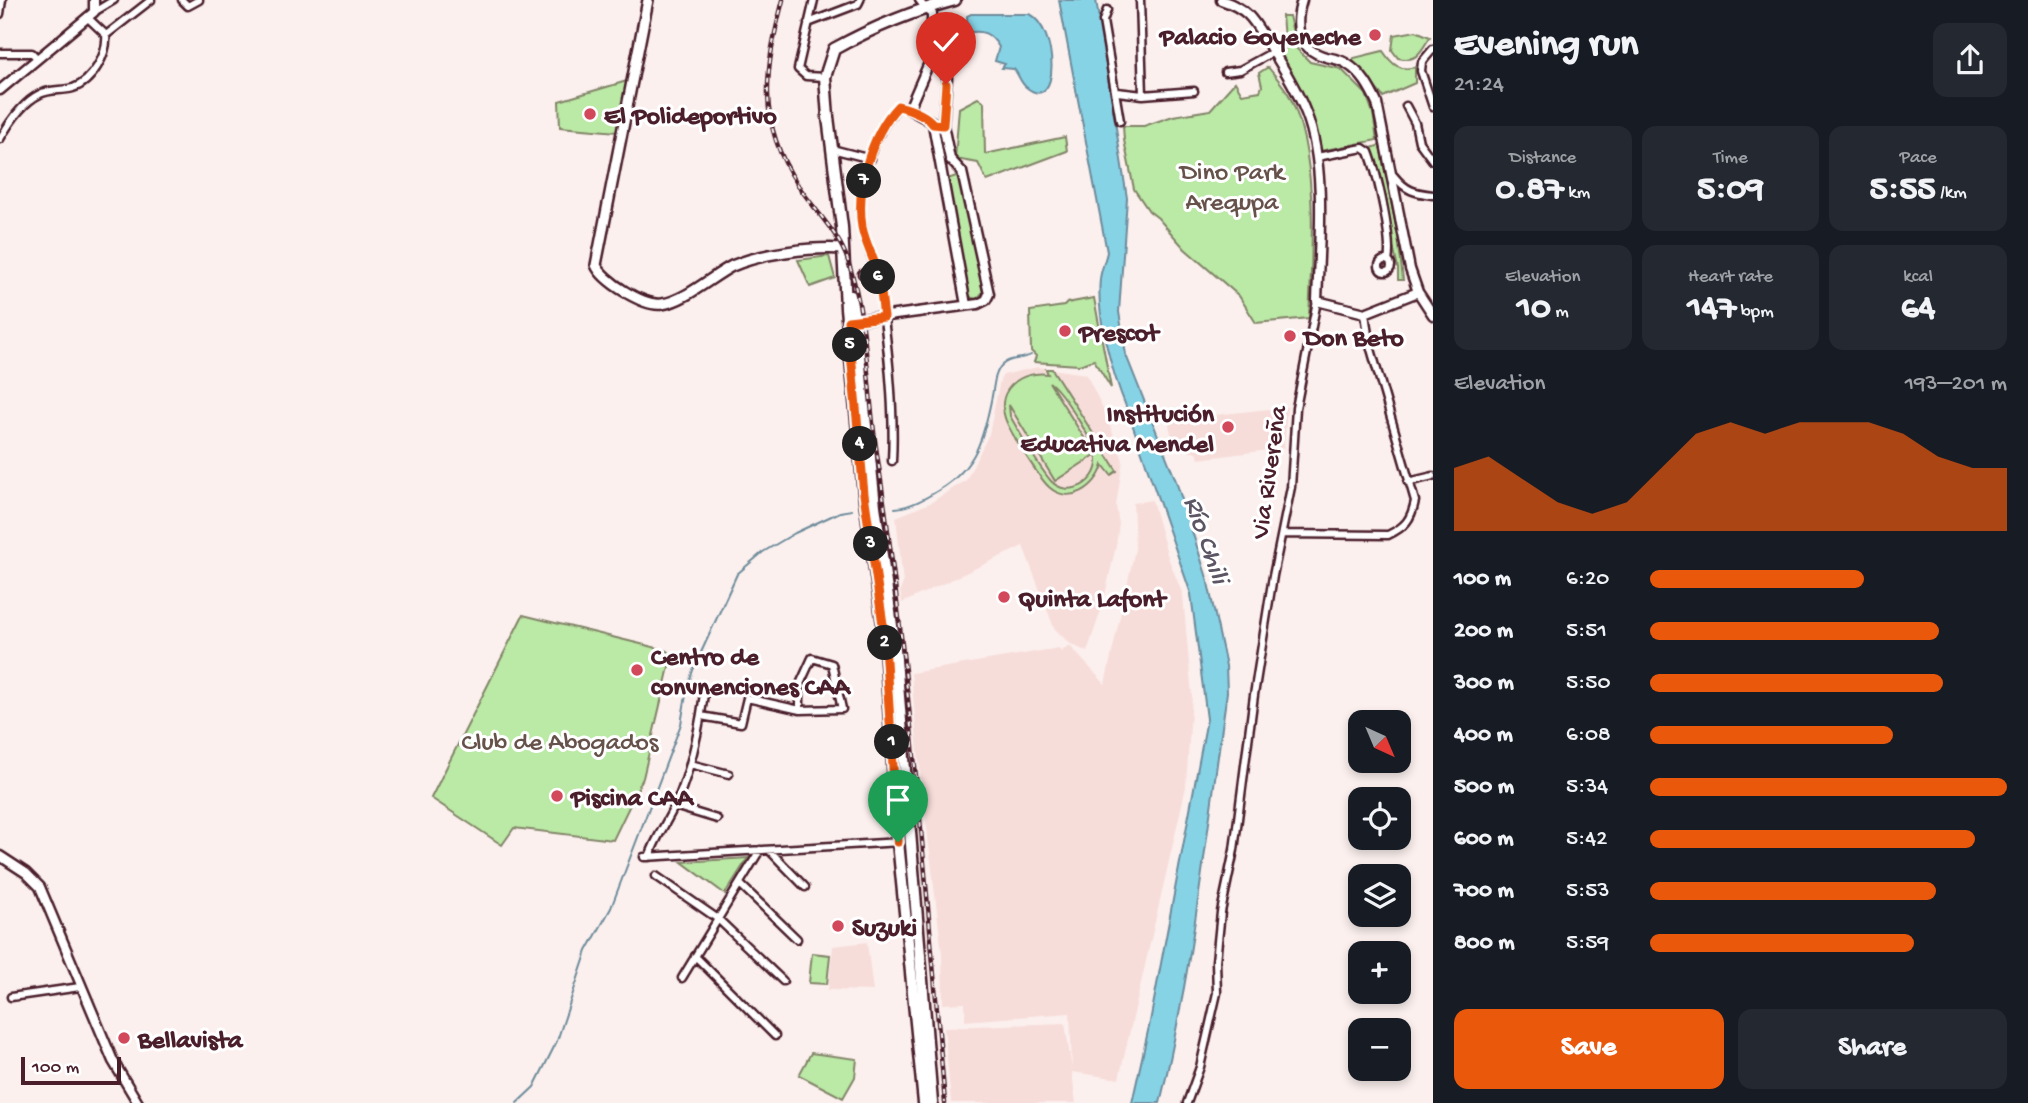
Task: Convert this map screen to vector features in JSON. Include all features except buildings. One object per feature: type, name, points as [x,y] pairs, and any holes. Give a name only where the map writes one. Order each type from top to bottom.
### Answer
[{"type":"main road","points":[[648,0],[596,265],[600,273],[643,301],[660,305],[675,300],[733,266],[760,257],[818,249],[843,249]]},
{"type":"main road","points":[[924,1103],[904,841],[895,647],[871,511],[825,77],[834,49],[922,4],[955,0]]},
{"type":"main road","points":[[904,841],[932,1103]]},
{"type":"street","points":[[1,14],[2,0]]},
{"type":"street","points":[[90,15],[94,0]]},
{"type":"street","points":[[0,90],[90,15],[114,0]]},
{"type":"street","points":[[106,35],[152,0]]},
{"type":"street","points":[[182,0],[188,6],[199,0]]},
{"type":"street","points":[[814,0],[798,69],[806,76],[825,77]]},
{"type":"street","points":[[808,23],[858,4],[860,0]]},
{"type":"street","points":[[1140,0],[1143,95]]},
{"type":"street","name":"Via Rivereña","points":[[1187,1103],[1200,1067],[1217,993],[1217,939],[1236,837],[1254,695],[1291,487],[1296,408],[1317,301],[1320,208],[1317,157],[1307,114],[1273,52],[1244,9],[1221,0]]},
{"type":"street","points":[[1302,0],[1297,21],[1299,33],[1307,47],[1315,53],[1344,61],[1356,70],[1377,103],[1394,176],[1410,269],[1418,292],[1433,315]]},
{"type":"street","points":[[909,109],[932,56],[932,14],[922,4]]},
{"type":"street","points":[[1107,10],[1103,21],[1121,121]]},
{"type":"street","points":[[0,139],[13,118],[40,93],[76,87],[88,77],[103,55],[107,42],[106,35],[90,15]]},
{"type":"street","points":[[1433,49],[1422,62],[1421,71],[1433,107]]},
{"type":"street","points":[[1225,72],[1240,70],[1273,52]]},
{"type":"street","points":[[0,53],[32,53],[38,59]]},
{"type":"street","points":[[852,321],[978,304],[986,300],[989,294],[962,172],[950,159],[943,125],[947,78],[932,56]]},
{"type":"street","points":[[1117,92],[1143,95],[1194,91]]},
{"type":"street","points":[[892,461],[892,422],[884,317],[878,273],[862,228],[861,207],[862,189],[870,159],[882,127],[898,106],[909,109],[933,124],[966,305]]},
{"type":"street","points":[[1406,106],[1415,123],[1419,142],[1433,161]]},
{"type":"street","points":[[933,124],[943,125]]},
{"type":"street","points":[[1317,157],[1363,148],[1369,152],[1387,232],[1390,250],[1388,261]]},
{"type":"street","points":[[831,149],[870,159]]},
{"type":"street","points":[[940,167],[953,162]]},
{"type":"street","points":[[1394,176],[1402,186],[1412,192],[1433,195]]},
{"type":"street","points":[[862,274],[878,273]]},
{"type":"street","points":[[1317,301],[1365,313],[1418,292]]},
{"type":"street","points":[[1282,534],[1388,535],[1401,529],[1412,518],[1415,502],[1368,342],[1365,313]]},
{"type":"street","points":[[1408,481],[1433,476]]},
{"type":"street","points":[[701,716],[741,723],[747,698],[800,710],[842,709],[832,664],[812,658],[800,684],[800,710]]},
{"type":"street","points":[[704,694],[698,741],[690,764],[674,806],[647,857],[904,841]]},
{"type":"street","points":[[690,764],[729,774]]},
{"type":"street","points":[[674,806],[717,819]]},
{"type":"street","points":[[682,978],[760,850]]},
{"type":"street","points":[[769,850],[805,887]]},
{"type":"street","points":[[0,856],[26,873],[40,887],[117,1070],[138,1103]]},
{"type":"street","points":[[656,876],[718,919],[783,981]]},
{"type":"street","points":[[740,884],[797,939]]},
{"type":"street","points":[[695,956],[775,1036]]},
{"type":"street","points":[[11,997],[80,987]]},
{"type":"shaded area","points":[[1038,367],[1086,374],[1105,412],[1123,460],[1116,506],[1119,524],[1116,546],[1103,604],[1087,652],[1069,643],[1054,628],[1023,546],[902,603],[900,591],[903,583],[896,517],[930,503],[966,480],[989,434],[1003,375]]},
{"type":"shaded area","name":"Institución Educativa Mendel","points":[[1287,407],[1284,448],[1199,459],[1197,452],[1190,452],[1171,434],[1168,420]]},
{"type":"shaded area","points":[[1152,500],[1168,557],[1183,595],[1192,696],[1186,787],[1119,1079],[1072,1072],[1076,1103],[951,1103],[944,1027],[1065,1023],[1072,1069],[1070,1013],[965,1021],[965,1003],[943,1004],[942,954],[911,673],[1059,648],[1061,652],[1069,645],[1105,684],[1135,549],[1133,503]]},
{"type":"shaded area","points":[[867,942],[873,991],[828,990],[833,946]]},
{"type":"green space","points":[[1282,16],[1289,16],[1297,49],[1310,62],[1341,69],[1366,94],[1373,113],[1377,140],[1320,151],[1278,53],[1285,49]]},
{"type":"green space","points":[[1416,31],[1430,37],[1424,47],[1418,55],[1410,59],[1398,58],[1392,50],[1394,35]]},
{"type":"green space","points":[[1383,51],[1396,65],[1404,68],[1415,67],[1415,83],[1383,97],[1353,61],[1354,58]]},
{"type":"green space","name":"Dino Park Arequpa","points":[[1268,67],[1290,97],[1306,147],[1312,236],[1309,318],[1256,323],[1239,296],[1185,249],[1149,211],[1134,189],[1123,126],[1144,126],[1173,116],[1210,110],[1235,82],[1242,94],[1260,91],[1262,86],[1259,73]]},
{"type":"green space","name":"El Polideportivo","points":[[627,81],[617,132],[560,127],[559,101]]},
{"type":"green space","points":[[978,98],[984,102],[985,154],[1065,137],[1067,151],[987,181],[978,163],[955,159],[959,108]]},
{"type":"green space","points":[[1380,145],[1398,236],[1403,280],[1398,280],[1398,269],[1372,148]]},
{"type":"green space","points":[[959,175],[983,292],[977,299],[968,294],[945,180]]},
{"type":"green space","points":[[829,256],[835,278],[810,287],[798,260]]},
{"type":"green space","name":"Prescot","points":[[1094,298],[1111,388],[1094,360],[1079,365],[1034,362],[1036,356],[1031,351],[1030,311]]},
{"type":"green space","points":[[1046,369],[1052,369],[1117,471],[1111,475],[1103,465],[1089,487],[1074,494],[1065,495],[1049,487],[1032,465],[1005,418],[1003,408],[1007,390],[1029,375],[1048,374]],"holes":[[[1049,382],[1085,431],[1095,453],[1097,460],[1093,476],[1081,486],[1073,488],[1066,489],[1051,481],[1010,416],[1009,405],[1055,481],[1095,455]]]},
{"type":"green space","name":"Club de Abogados","points":[[523,615],[672,654],[643,778],[613,840],[514,828],[502,845],[431,798]]},
{"type":"green space","points":[[748,858],[725,894],[682,862]]},
{"type":"green space","points":[[812,953],[830,955],[827,984],[809,983]]},
{"type":"green space","points":[[811,1053],[857,1059],[855,1077],[843,1098],[799,1075]]},
{"type":"water","points":[[1059,0],[1096,0],[1127,198],[1119,312],[1126,355],[1176,481],[1207,578],[1226,666],[1227,692],[1198,898],[1182,1001],[1160,1103],[1132,1103],[1150,1022],[1207,719],[1191,594],[1106,345],[1099,295],[1107,252]]},
{"type":"water","points":[[1029,14],[1039,23],[1046,36],[1052,67],[1045,90],[1037,93],[1026,87],[1014,69],[1002,68],[1005,64],[995,61],[999,47],[993,39],[982,32],[968,33],[967,16]]},
{"type":"waterway","points":[[895,508],[913,504],[929,496],[962,471],[982,437],[999,368],[1005,362],[1031,355]]},
{"type":"waterway","points":[[517,1103],[534,1087],[557,1041],[587,951],[611,908],[681,724],[693,670],[737,574],[763,552],[795,533],[840,512],[852,510]]},
{"type":"railway","points":[[783,0],[769,72],[768,95],[775,139],[798,185],[844,251],[860,306],[907,692],[945,1103]]},
{"type":"place","name":"Palacio Goyeneche","points":[[1375,35]]},
{"type":"place","name":"El Polideportivo","points":[[590,114]]},
{"type":"place","name":"Prescot","points":[[1065,331]]},
{"type":"place","name":"Don Beto","points":[[1290,336]]},
{"type":"place","name":"Institución Educativa Mendel","points":[[1228,427]]},
{"type":"place","name":"Quinta Lafont","points":[[1004,597]]},
{"type":"place","name":"Centro de convnenciones CAA","points":[[637,670]]},
{"type":"place","name":"Piscina CAA","points":[[557,796]]},
{"type":"place","name":"Suzuki","points":[[838,926]]},
{"type":"place","name":"Bellavista","points":[[124,1038]]},
{"type":"route","points":[[898,842],[884,631],[864,494],[848,321],[884,317],[878,273],[862,228],[861,207],[862,189],[882,127],[898,106],[909,109],[933,124],[943,125],[946,84]]},
{"type":"water label","name":"Río Chili","points":[[1209,539]]}]
